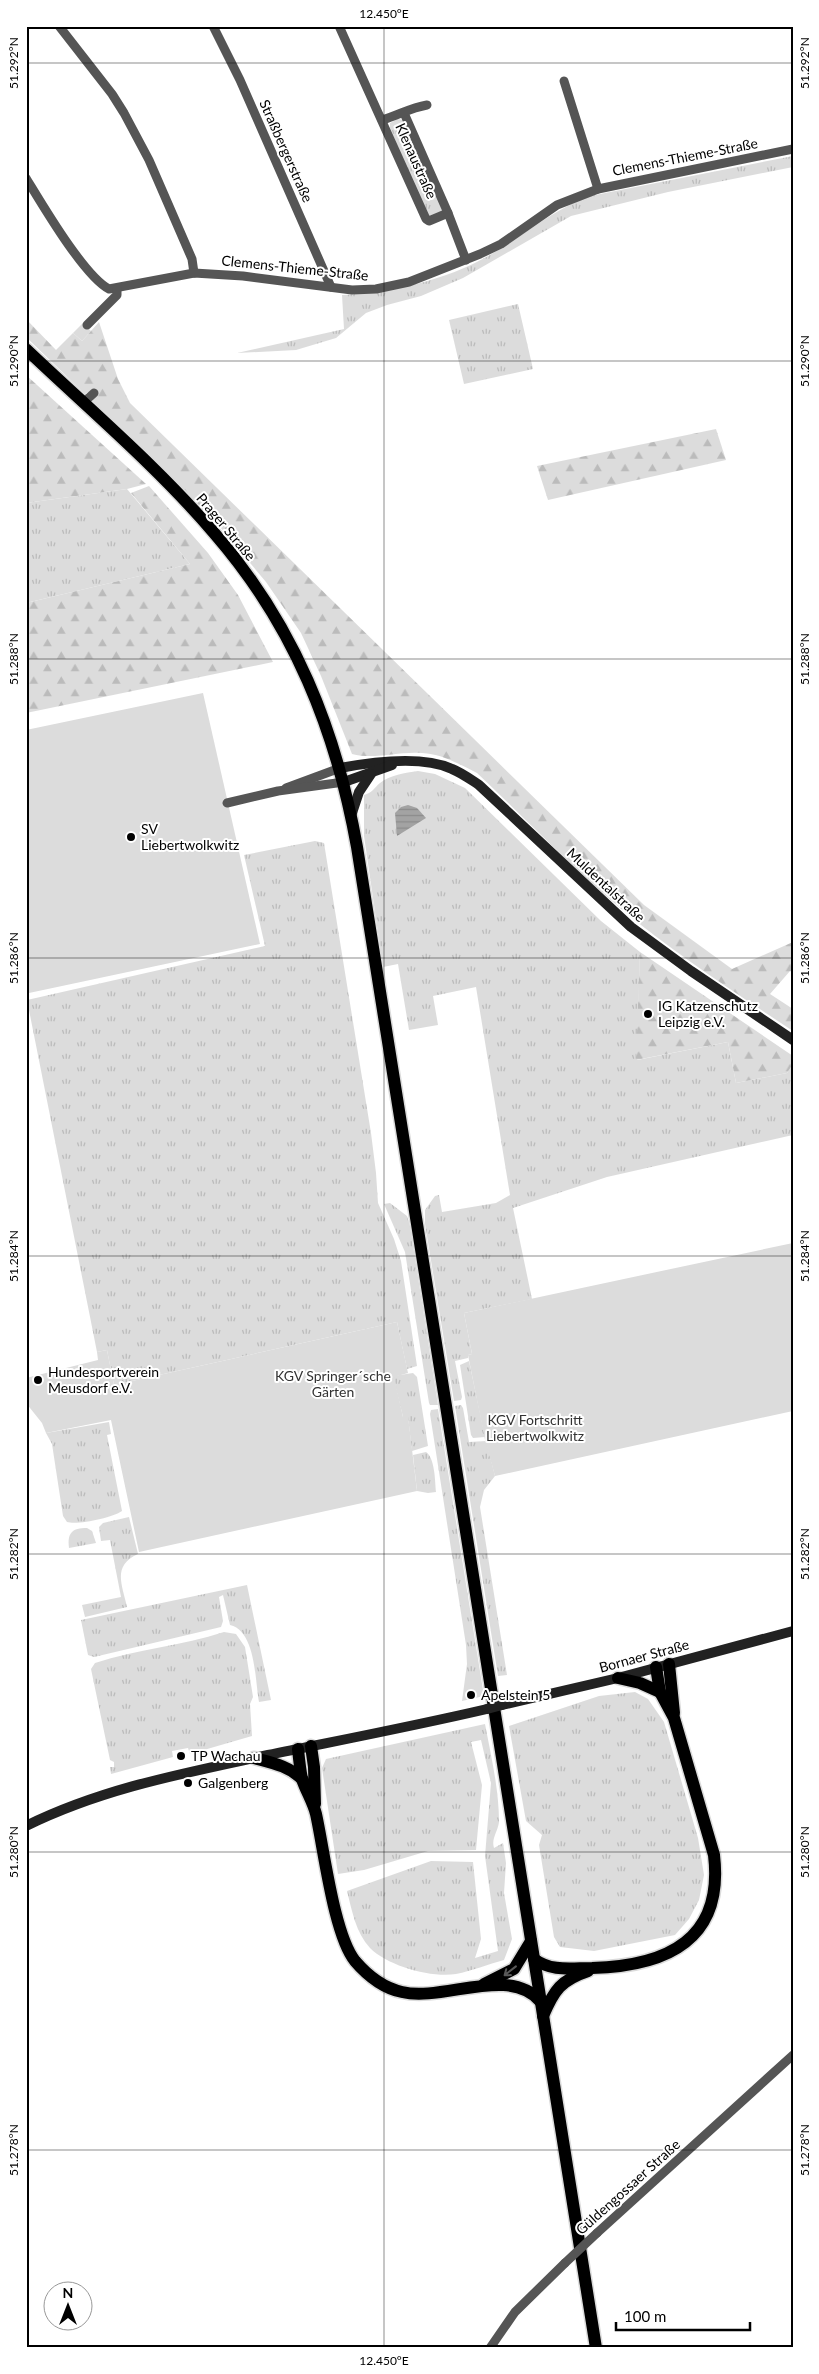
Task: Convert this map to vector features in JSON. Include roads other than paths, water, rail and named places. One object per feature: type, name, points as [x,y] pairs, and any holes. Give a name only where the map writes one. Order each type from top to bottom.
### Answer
[{"type":"main road","name":"Prager Straße","points":[[26,349],[192,508],[216,534],[255,586],[291,643],[307,677],[334,745],[351,816],[596,2348]]},
{"type":"main road","name":"Muldentalstraße","points":[[340,768],[424,761],[438,764],[463,774],[479,785],[631,927],[691,971],[793,1040]]},
{"type":"main road","name":"Muldentalstraße","points":[[344,782],[401,762]]},
{"type":"main road","points":[[351,816],[361,788],[371,774]]},
{"type":"main road","name":"Bornaer Straße","points":[[26,1826],[68,1806],[106,1793],[177,1774],[502,1706],[618,1678],[793,1631]]},
{"type":"main road","points":[[543,2016],[552,1997],[562,1983],[570,1978],[600,1968],[646,1960],[679,1948],[706,1920],[714,1901],[717,1876],[714,1855],[674,1718],[669,1664]]},
{"type":"main road","points":[[656,1667],[660,1692],[674,1718]]},
{"type":"main road","points":[[618,1678],[640,1683],[660,1692]]},
{"type":"main road","points":[[304,1747],[303,1780],[315,1812],[343,1937],[354,1960],[375,1981],[402,1992],[429,1994],[477,1986],[520,1987],[534,1993],[540,2001]]},
{"type":"main road","points":[[304,1747],[314,1767],[315,1812]]},
{"type":"main road","points":[[254,1758],[282,1765],[294,1771],[303,1780]]},
{"type":"main road","points":[[477,1986],[505,1975],[514,1969],[531,1941]]},
{"type":"main road","points":[[534,1959],[555,1969],[600,1968]]},
{"type":"street","points":[[59,26],[112,94],[132,127],[149,160],[192,259],[194,273]]},
{"type":"street","name":"Straßbergerstraße","points":[[213,26],[240,80],[331,288]]},
{"type":"street","name":"Klenaustraße","points":[[338,26],[426,219],[429,221],[448,213]]},
{"type":"street","points":[[564,81],[598,189]]},
{"type":"street","name":"Klenaustraße","points":[[382,120],[404,113],[407,108],[427,105]]},
{"type":"street","name":"Klenaustraße","points":[[404,113],[448,213],[466,260]]},
{"type":"street","name":"Clemens-Thieme-Straße","points":[[116,289],[194,273],[242,276],[352,290],[376,289],[409,282],[466,260],[501,244],[557,205],[598,189],[793,149]]},
{"type":"street","points":[[26,178],[30,191],[84,264],[107,288],[116,289],[117,295],[87,325]]},
{"type":"street","points":[[83,403],[94,393]]},
{"type":"street","name":"Muldentalstraße","points":[[278,791],[340,768]]},
{"type":"street","name":"Muldentalstraße","points":[[227,803],[278,791],[344,782]]},
{"type":"street","name":"Güldengossaer Straße","points":[[490,2348],[515,2312],[565,2263],[793,2055]]},
{"type":"place","name":"SV Liebertwolkwitz","points":[[131,837]]},
{"type":"place","name":"IG Katzenschutz Leipzig e.V.","points":[[648,1014]]},
{"type":"place","name":"Hundesportverein Meusdorf e.V.","points":[[38,1380]]},
{"type":"place","name":"Apelstein 5","points":[[471,1695]]},
{"type":"place","name":"TP Wachau","points":[[181,1756]]},
{"type":"place","name":"Galgenberg","points":[[188,1783]]},
{"type":"park label","name":"KGV Springer´sche Gärten","points":[[333,1384]]},
{"type":"park label","name":"KGV Fortschritt Liebertwolkwitz","points":[[535,1428]]}]
